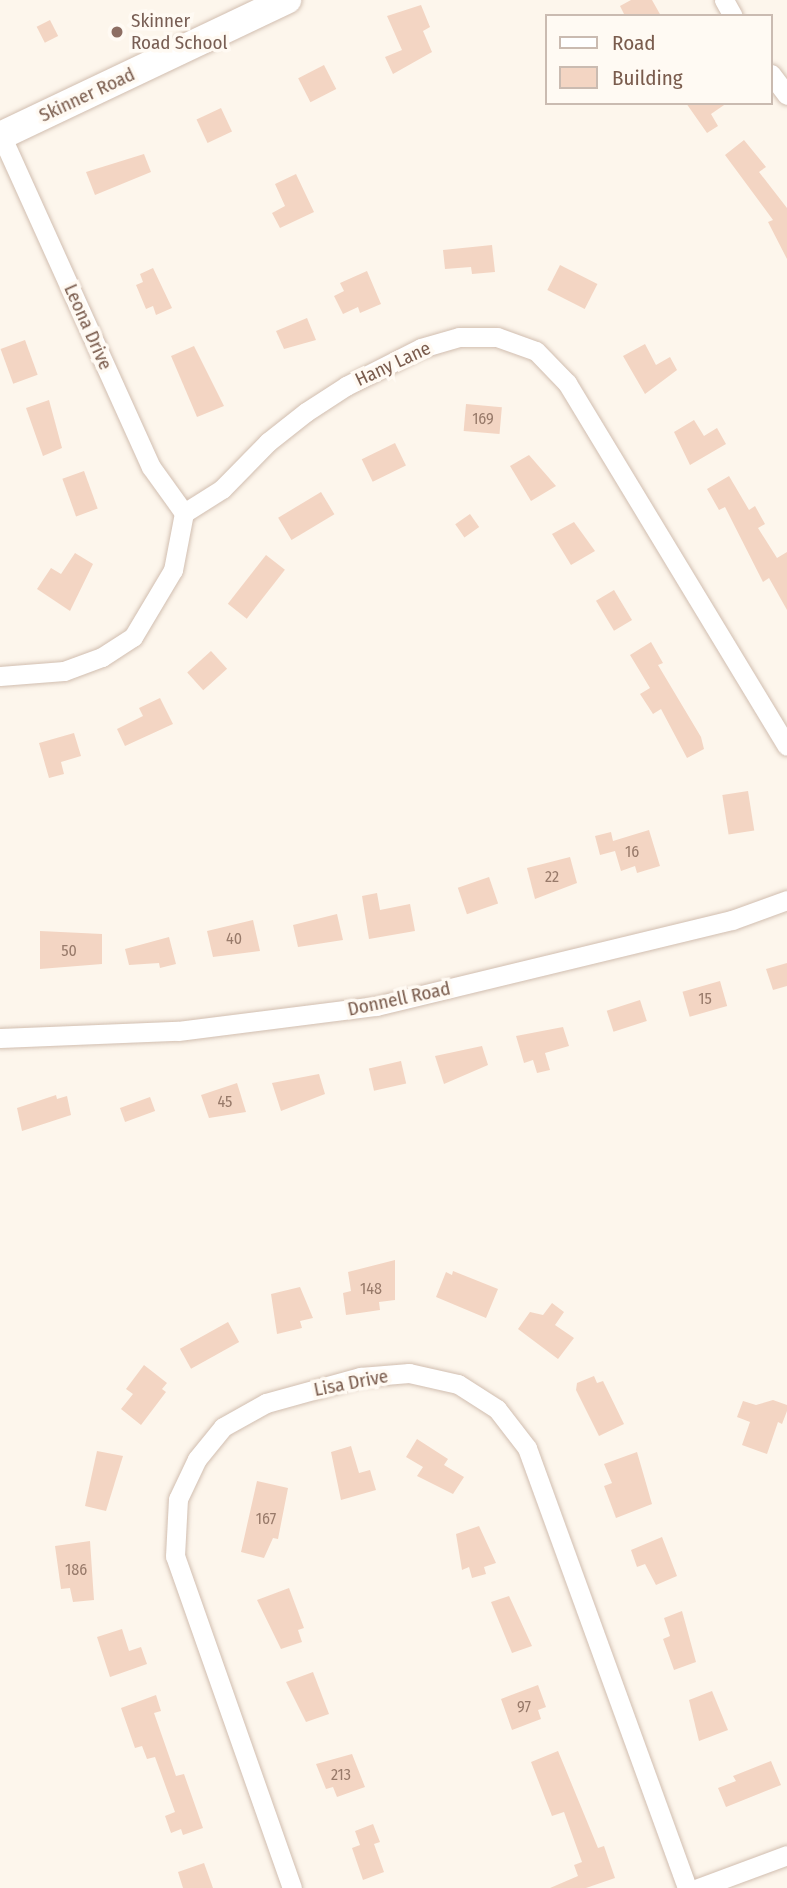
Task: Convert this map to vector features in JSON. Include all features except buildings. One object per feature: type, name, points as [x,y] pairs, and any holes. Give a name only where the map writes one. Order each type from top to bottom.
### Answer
[{"type":"street","name":"Skinner Road","points":[[0,135],[287,0]]},
{"type":"street","points":[[773,77],[787,95]]},
{"type":"street","name":"Leona Drive","points":[[0,135],[151,467],[184,513]]},
{"type":"street","name":"Hany Lane","points":[[184,513],[222,489],[268,442],[306,412],[346,386],[421,348],[458,337],[498,337],[536,351],[567,383],[607,445],[787,746]]},
{"type":"street","points":[[0,676],[64,671],[103,657],[133,637],[173,570],[184,513]]},
{"type":"street","name":"Donnell Road","points":[[0,1038],[178,1031],[376,1006],[732,920],[787,900]]},
{"type":"street","name":"Lisa Drive","points":[[292,1888],[176,1556],[178,1499],[197,1459],[223,1427],[266,1403],[360,1377],[409,1373],[458,1384],[497,1409],[527,1448],[687,1888]]},
{"type":"street","points":[[698,1888],[787,1855]]},
{"type":"place","name":"Skinner Road School","points":[[117,32]]}]
